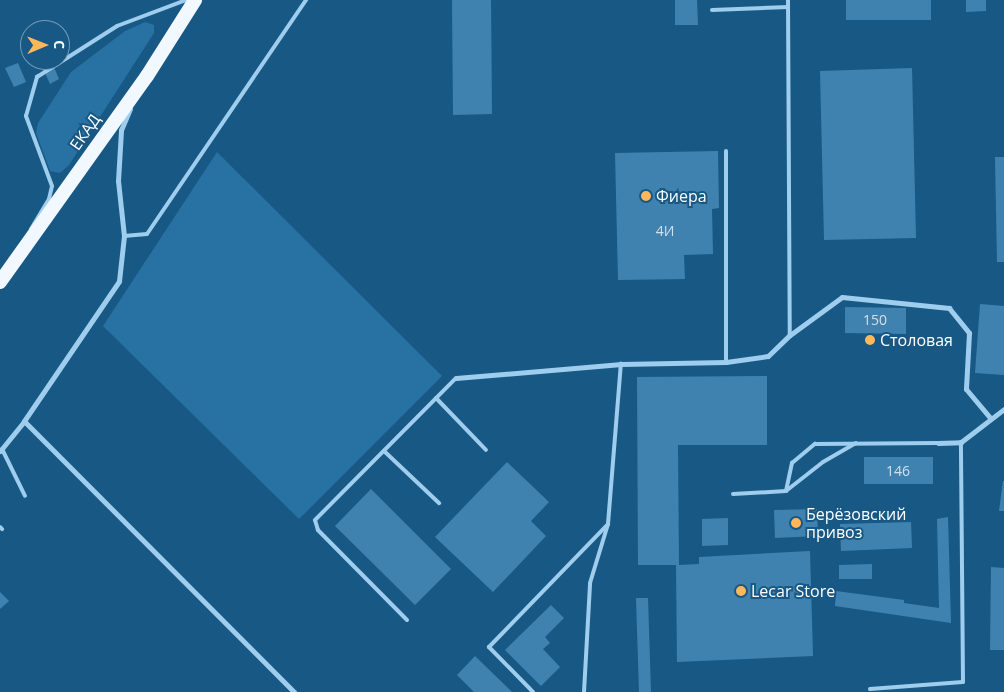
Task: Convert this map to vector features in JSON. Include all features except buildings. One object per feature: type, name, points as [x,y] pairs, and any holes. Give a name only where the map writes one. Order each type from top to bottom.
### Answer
[{"type":"highway","name":"ЕКАД","points":[[0,282],[142,83],[195,0]]},
{"type":"street","points":[[1,450],[24,422],[119,282],[124,236],[118,181],[121,130],[142,83]]},
{"type":"street","points":[[456,378],[621,364],[726,362],[768,356],[790,335],[842,297],[949,308],[969,333],[966,389],[990,418]]},
{"type":"street","points":[[938,443],[961,442],[1004,409]]},
{"type":"street","points":[[24,422],[294,692]]},
{"type":"lane","points":[[27,245],[32,224],[52,191],[26,116],[37,77],[117,26],[186,0]]},
{"type":"lane","points":[[124,236],[147,234],[306,0]]},
{"type":"lane","points":[[788,0],[790,335]]},
{"type":"lane","points":[[712,10],[788,7]]},
{"type":"lane","points":[[726,151],[726,362]]},
{"type":"lane","points":[[584,692],[590,583],[608,524],[621,364]]},
{"type":"lane","points":[[406,620],[318,530],[315,520],[456,378]]},
{"type":"lane","points":[[436,398],[486,450]]},
{"type":"lane","points":[[870,689],[963,682],[961,442]]},
{"type":"lane","points":[[733,494],[786,491],[823,462],[857,443]]},
{"type":"lane","points":[[786,491],[792,463],[815,444],[938,443]]},
{"type":"lane","points":[[1,450],[25,496]]},
{"type":"lane","points":[[384,451],[439,503]]},
{"type":"lane","points":[[533,692],[489,647],[608,524]]},
{"type":"shaded area","points":[[145,22],[154,25],[154,33],[69,165],[60,173],[50,171],[36,133],[38,123],[71,72],[125,31]]},
{"type":"shaded area","points":[[217,152],[442,376],[299,519],[103,326]]},
{"type":"place","name":"Фиера","points":[[646,196]]},
{"type":"place","name":"Столовая","points":[[870,340]]},
{"type":"place","name":"Берёзовский привоз","points":[[796,523]]},
{"type":"place","name":"Lecar Store","points":[[741,591]]}]
